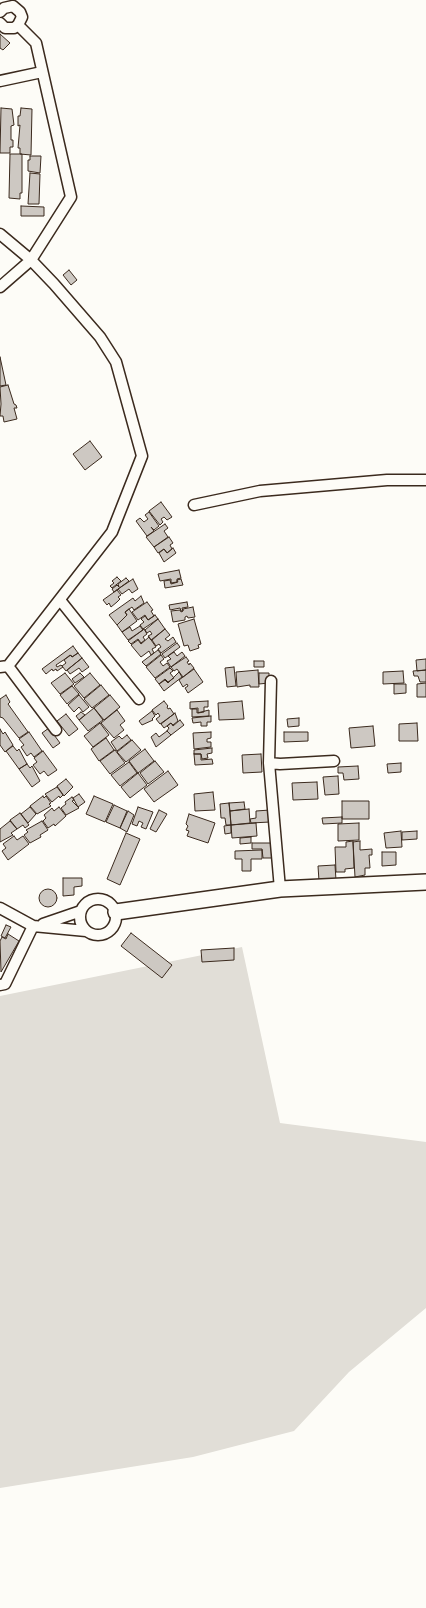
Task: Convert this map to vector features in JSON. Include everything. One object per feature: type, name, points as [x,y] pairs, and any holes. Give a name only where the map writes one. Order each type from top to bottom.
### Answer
[{"type":"street","points":[[0,11],[8,6],[17,8],[22,17],[18,26],[10,29],[5,28],[0,23]]},
{"type":"street","points":[[0,287],[31,260],[71,197],[36,43],[18,26]]},
{"type":"street","points":[[0,81],[42,72]]},
{"type":"street","points":[[0,234],[31,260],[100,337],[116,362],[142,456],[112,532],[60,600],[4,666],[56,730]]},
{"type":"street","points":[[194,505],[260,491],[387,480],[426,480]]},
{"type":"street","points":[[60,600],[139,699]]},
{"type":"street","points":[[271,681],[268,763],[280,889]]},
{"type":"street","points":[[268,763],[280,764],[334,760]]},
{"type":"street","points":[[116,912],[280,889],[426,882]]},
{"type":"street","points":[[0,908],[36,926],[86,931],[100,936],[110,931],[116,923],[116,912],[109,903],[99,899],[88,902],[81,911],[80,922],[86,931]]},
{"type":"street","points":[[0,985],[5,984],[36,926],[81,911]]},
{"type":"shaded area","points":[[242,947],[280,1123],[426,1142],[426,1308],[349,1372],[294,1431],[193,1457],[0,1488],[0,996]]},
{"type":"building","points":[[0,34],[10,43],[3,50],[0,48]]},
{"type":"building","points":[[1,108],[12,109],[14,125],[11,126],[11,140],[13,140],[13,147],[10,147],[10,153],[0,153]]},
{"type":"building","points":[[21,108],[32,109],[31,155],[20,154],[20,148],[18,148],[20,125],[18,126],[18,116],[20,116]]},
{"type":"building","points":[[10,154],[22,154],[22,193],[20,193],[20,199],[9,198]]},
{"type":"building","points":[[30,156],[41,156],[40,173],[28,171],[28,160],[30,160]]},
{"type":"building","points":[[30,173],[40,174],[39,204],[28,204]]},
{"type":"building","points":[[21,206],[44,207],[44,216],[21,216]]},
{"type":"building","points":[[69,270],[77,280],[71,285],[63,275]]},
{"type":"building","points":[[0,357],[6,385],[0,386]]},
{"type":"building","points":[[8,385],[14,404],[17,408],[14,408],[17,419],[4,422],[3,416],[0,416],[0,387]]},
{"type":"building","points":[[90,441],[102,457],[85,470],[73,454]]},
{"type":"building","points":[[161,502],[172,517],[167,520],[164,517],[161,519],[163,522],[160,525],[149,511]]},
{"type":"building","points":[[149,512],[159,526],[154,530],[151,527],[154,531],[147,536],[136,521],[140,518],[144,522],[148,519],[145,515]]},
{"type":"building","points":[[165,524],[168,528],[164,531],[168,537],[154,547],[146,537]]},
{"type":"building","points":[[169,537],[173,543],[170,545],[172,549],[167,553],[164,549],[158,553],[154,547]]},
{"type":"building","points":[[173,548],[176,553],[164,562],[159,553],[164,549],[167,553]]},
{"type":"building","points":[[179,570],[181,578],[177,579],[177,582],[171,583],[171,579],[160,581],[158,574]]},
{"type":"building","points":[[117,577],[121,581],[112,588],[110,586],[114,583],[112,581]]},
{"type":"building","points":[[126,578],[129,581],[114,592],[112,589],[117,585],[119,587],[118,584]]},
{"type":"building","points":[[133,579],[138,589],[132,593],[129,589],[122,594],[118,589]]},
{"type":"building","points":[[181,579],[183,585],[165,588],[164,581],[170,580],[171,584],[178,582],[177,580]]},
{"type":"building","points":[[117,590],[121,595],[118,597],[120,599],[111,607],[109,603],[107,605],[103,600]]},
{"type":"building","points":[[141,596],[144,603],[134,610],[132,607],[125,612],[127,615],[117,625],[109,615],[133,598],[135,601]]},
{"type":"building","points":[[147,602],[153,610],[151,611],[154,616],[148,620],[145,615],[138,620],[132,612]]},
{"type":"building","points":[[187,602],[188,607],[182,608],[183,611],[181,611],[180,608],[170,610],[169,605]]},
{"type":"building","points":[[193,607],[195,617],[188,618],[187,616],[185,617],[185,620],[173,622],[171,611],[180,610],[181,612],[183,609]]},
{"type":"building","points":[[129,609],[137,621],[122,632],[117,625],[127,615],[125,612]]},
{"type":"building","points":[[155,615],[158,619],[143,629],[140,625],[144,622],[141,619],[145,616],[148,620]]},
{"type":"building","points":[[158,619],[165,629],[151,640],[148,636],[152,634],[150,631],[147,633],[145,630]]},
{"type":"building","points":[[194,619],[201,644],[198,645],[199,648],[190,651],[188,645],[184,646],[178,624]]},
{"type":"building","points":[[140,626],[143,630],[128,640],[122,632],[130,627],[132,631]]},
{"type":"building","points":[[144,629],[147,634],[143,637],[145,640],[141,643],[138,639],[131,644],[128,641]]},
{"type":"building","points":[[165,629],[170,635],[165,639],[168,641],[173,637],[176,642],[161,653],[158,649],[161,647],[159,644],[156,646],[152,640]]},
{"type":"building","points":[[149,637],[156,647],[152,649],[154,653],[151,655],[149,651],[141,657],[131,645],[138,640],[141,644]]},
{"type":"building","points":[[177,643],[180,647],[165,658],[162,654]]},
{"type":"building","points":[[73,646],[78,653],[72,657],[71,655],[56,665],[57,667],[61,665],[63,667],[57,671],[56,669],[53,671],[52,669],[46,674],[42,669]]},
{"type":"building","points":[[158,650],[161,654],[146,666],[142,662]]},
{"type":"building","points":[[174,652],[177,656],[182,652],[185,656],[171,667],[167,661],[171,659],[168,656]]},
{"type":"building","points":[[78,653],[82,658],[66,671],[62,666],[66,663],[64,660],[70,655],[72,657]]},
{"type":"building","points":[[161,655],[164,659],[160,662],[163,666],[167,663],[170,667],[155,678],[146,667]]},
{"type":"building","points":[[186,657],[189,661],[187,662],[189,665],[190,663],[194,668],[183,677],[177,669],[174,671],[171,667]]},
{"type":"building","points":[[82,658],[89,667],[82,672],[79,668],[70,674],[67,670]]},
{"type":"building","points":[[426,659],[426,670],[417,671],[416,660]]},
{"type":"building","points":[[254,661],[264,661],[264,667],[254,667]]},
{"type":"building","points":[[234,667],[236,686],[227,687],[225,668]]},
{"type":"building","points":[[170,668],[173,671],[170,673],[174,678],[168,682],[165,679],[159,684],[155,679]]},
{"type":"building","points":[[194,669],[203,682],[188,693],[185,688],[188,686],[187,684],[183,687],[179,680]]},
{"type":"building","points":[[258,670],[259,687],[250,687],[250,685],[237,687],[236,672]]},
{"type":"building","points":[[426,670],[426,682],[420,682],[418,676],[414,676],[413,671]]},
{"type":"building","points":[[403,671],[404,683],[383,684],[383,672]]},
{"type":"building","points":[[179,672],[182,677],[164,691],[159,684],[165,680],[168,683]]},
{"type":"building","points":[[65,673],[74,684],[60,694],[51,683]]},
{"type":"building","points":[[80,673],[84,677],[75,683],[72,679]]},
{"type":"building","points":[[90,673],[100,685],[84,698],[74,686]]},
{"type":"building","points":[[259,673],[269,673],[269,683],[259,684]]},
{"type":"building","points":[[426,683],[426,697],[417,697],[417,684]]},
{"type":"building","points":[[394,684],[406,684],[406,693],[394,694]]},
{"type":"building","points":[[101,685],[109,695],[92,708],[84,699]]},
{"type":"building","points":[[72,686],[79,694],[67,704],[60,695]]},
{"type":"building","points":[[6,695],[10,702],[8,704],[28,732],[19,738],[3,718],[0,717],[0,699]]},
{"type":"building","points":[[79,695],[89,707],[83,712],[79,707],[74,712],[68,705]]},
{"type":"building","points":[[110,695],[120,707],[104,720],[94,708]]},
{"type":"building","points":[[164,701],[168,706],[168,709],[170,708],[174,714],[160,724],[156,719],[160,716],[158,713],[156,715],[152,710]]},
{"type":"building","points":[[208,701],[208,707],[204,707],[204,712],[198,713],[198,708],[190,709],[190,702]]},
{"type":"building","points":[[242,701],[244,719],[219,720],[218,703]]},
{"type":"building","points":[[94,708],[103,720],[88,731],[79,720]]},
{"type":"building","points":[[192,709],[197,709],[197,713],[209,710],[209,716],[192,717]]},
{"type":"building","points":[[117,710],[125,721],[120,725],[124,730],[114,738],[101,723]]},
{"type":"building","points":[[152,711],[155,716],[152,719],[153,720],[142,725],[139,721]]},
{"type":"building","points":[[81,712],[85,715],[79,720],[76,716]]},
{"type":"building","points":[[175,713],[178,721],[173,725],[171,723],[164,728],[161,724]]},
{"type":"building","points":[[66,714],[78,729],[69,736],[57,721]]},
{"type":"building","points":[[211,716],[211,722],[207,722],[207,726],[201,726],[201,722],[193,723],[192,718]]},
{"type":"building","points":[[299,718],[299,726],[288,727],[287,719]]},
{"type":"building","points":[[180,720],[184,725],[171,735],[167,731],[169,728],[167,726],[171,723],[173,726]]},
{"type":"building","points":[[100,723],[109,735],[93,747],[84,736]]},
{"type":"building","points":[[417,723],[418,741],[399,741],[399,724]]},
{"type":"building","points":[[373,726],[375,746],[351,748],[349,728]]},
{"type":"building","points":[[49,728],[60,743],[53,748],[42,733]]},
{"type":"building","points":[[0,729],[3,734],[5,732],[13,745],[5,752],[0,745]]},
{"type":"building","points":[[167,731],[171,735],[156,747],[151,737],[156,733],[159,737]]},
{"type":"building","points":[[29,732],[42,751],[34,757],[31,753],[27,756],[21,747],[24,745],[19,739]]},
{"type":"building","points":[[211,732],[211,738],[207,739],[207,742],[211,742],[211,747],[194,749],[193,733]]},
{"type":"building","points":[[284,732],[308,732],[308,741],[284,742]]},
{"type":"building","points":[[127,735],[131,740],[117,751],[111,742],[119,736],[122,739]]},
{"type":"building","points":[[106,738],[114,750],[99,761],[91,749]]},
{"type":"building","points":[[132,740],[141,750],[126,762],[117,752]]},
{"type":"building","points":[[13,746],[17,751],[19,749],[27,764],[19,769],[6,751]]},
{"type":"building","points":[[212,748],[212,753],[207,754],[208,758],[202,759],[201,754],[194,754],[194,750]]},
{"type":"building","points":[[145,749],[154,761],[138,773],[129,761]]},
{"type":"building","points":[[115,750],[125,763],[110,774],[100,761]]},
{"type":"building","points":[[43,751],[57,770],[48,776],[44,771],[40,774],[33,765],[37,762],[34,758]]},
{"type":"building","points":[[194,754],[201,754],[201,760],[212,759],[213,764],[195,765]]},
{"type":"building","points":[[261,754],[262,772],[243,773],[242,755]]},
{"type":"building","points":[[155,761],[164,772],[148,784],[140,773]]},
{"type":"building","points":[[129,762],[137,773],[120,786],[111,775]]},
{"type":"building","points":[[401,763],[401,772],[388,773],[387,764]]},
{"type":"building","points":[[27,764],[30,768],[32,766],[40,781],[32,787],[19,769]]},
{"type":"building","points":[[358,766],[359,779],[344,780],[343,773],[338,773],[338,767]]},
{"type":"building","points":[[168,771],[178,785],[154,802],[144,789]]},
{"type":"building","points":[[138,773],[147,785],[130,798],[121,787]]},
{"type":"building","points":[[338,776],[339,794],[325,795],[323,777]]},
{"type":"building","points":[[66,779],[73,787],[64,796],[57,786]]},
{"type":"building","points":[[317,782],[318,799],[293,800],[292,783]]},
{"type":"building","points":[[57,787],[63,795],[60,798],[59,796],[52,802],[45,794]]},
{"type":"building","points":[[213,792],[215,810],[195,811],[194,794]]},
{"type":"building","points":[[79,794],[85,802],[78,807],[73,798]]},
{"type":"building","points":[[43,796],[44,798],[46,796],[51,803],[49,804],[51,806],[37,814],[30,806]]},
{"type":"building","points":[[94,796],[113,804],[105,822],[86,814]]},
{"type":"building","points":[[72,797],[74,800],[72,801],[79,808],[66,815],[61,808],[66,804],[65,802]]},
{"type":"building","points":[[342,801],[369,801],[369,819],[342,819]]},
{"type":"building","points":[[244,802],[245,809],[230,811],[229,803]]},
{"type":"building","points":[[229,803],[231,825],[226,825],[225,818],[221,818],[220,804]]},
{"type":"building","points":[[114,805],[127,811],[120,828],[106,822]]},
{"type":"building","points":[[30,807],[36,814],[28,823],[21,814]]},
{"type":"building","points":[[59,807],[66,816],[55,826],[54,824],[48,828],[43,821],[46,818],[44,815],[52,808],[54,811]]},
{"type":"building","points":[[138,807],[153,812],[146,829],[141,827],[143,823],[139,821],[137,826],[132,824]]},
{"type":"building","points":[[249,809],[250,823],[231,825],[230,811]]},
{"type":"building","points":[[159,810],[167,814],[156,832],[150,829]]},
{"type":"building","points":[[270,810],[270,822],[251,823],[250,819],[256,818],[256,811]]},
{"type":"building","points":[[128,811],[134,815],[127,832],[120,828]]},
{"type":"building","points":[[20,813],[29,825],[25,828],[23,825],[17,829],[10,820]]},
{"type":"building","points":[[189,814],[215,823],[208,843],[187,836],[189,831],[186,830],[188,826],[186,824]]},
{"type":"building","points":[[342,817],[342,823],[323,824],[322,818]]},
{"type":"building","points":[[10,821],[17,829],[11,833],[13,835],[0,842],[0,829]]},
{"type":"building","points":[[42,821],[48,830],[40,835],[41,837],[30,843],[24,835],[28,832],[26,830]]},
{"type":"building","points":[[256,823],[257,836],[232,838],[231,825]]},
{"type":"building","points":[[359,823],[359,840],[338,841],[338,824]]},
{"type":"building","points":[[231,825],[231,833],[225,834],[224,826]]},
{"type":"building","points":[[401,831],[402,847],[386,848],[384,833]]},
{"type":"building","points":[[417,831],[417,839],[402,840],[402,832]]},
{"type":"building","points":[[126,833],[140,839],[120,885],[107,879]]},
{"type":"building","points":[[14,836],[17,840],[23,836],[29,844],[8,860],[2,851],[6,848],[3,844]]},
{"type":"building","points":[[251,837],[251,843],[240,844],[240,838]]},
{"type":"building","points":[[353,841],[354,868],[345,869],[345,872],[336,872],[335,847],[346,847],[346,842]]},
{"type":"building","points":[[360,841],[360,850],[372,849],[372,855],[369,855],[370,868],[365,868],[365,875],[355,877],[353,842]]},
{"type":"building","points":[[252,843],[271,843],[272,858],[263,858],[262,849],[252,849]]},
{"type":"building","points":[[262,850],[262,859],[251,859],[251,871],[242,871],[242,859],[235,859],[235,851]]},
{"type":"building","points":[[382,852],[396,852],[396,865],[382,866]]},
{"type":"building","points":[[335,865],[336,880],[319,881],[318,866]]},
{"type":"building","points":[[63,878],[82,878],[82,886],[74,887],[74,895],[63,896]]},
{"type":"building","points":[[44,889],[52,889],[57,894],[55,905],[52,907],[44,907],[39,902],[39,894]]},
{"type":"building","points":[[6,925],[11,927],[5,938],[1,936]]},
{"type":"building","points":[[131,933],[172,965],[162,978],[121,946]]},
{"type":"building","points":[[8,934],[19,941],[1,972],[0,941],[2,937],[6,939]]},
{"type":"building","points":[[234,948],[234,960],[202,962],[201,950]]}]
